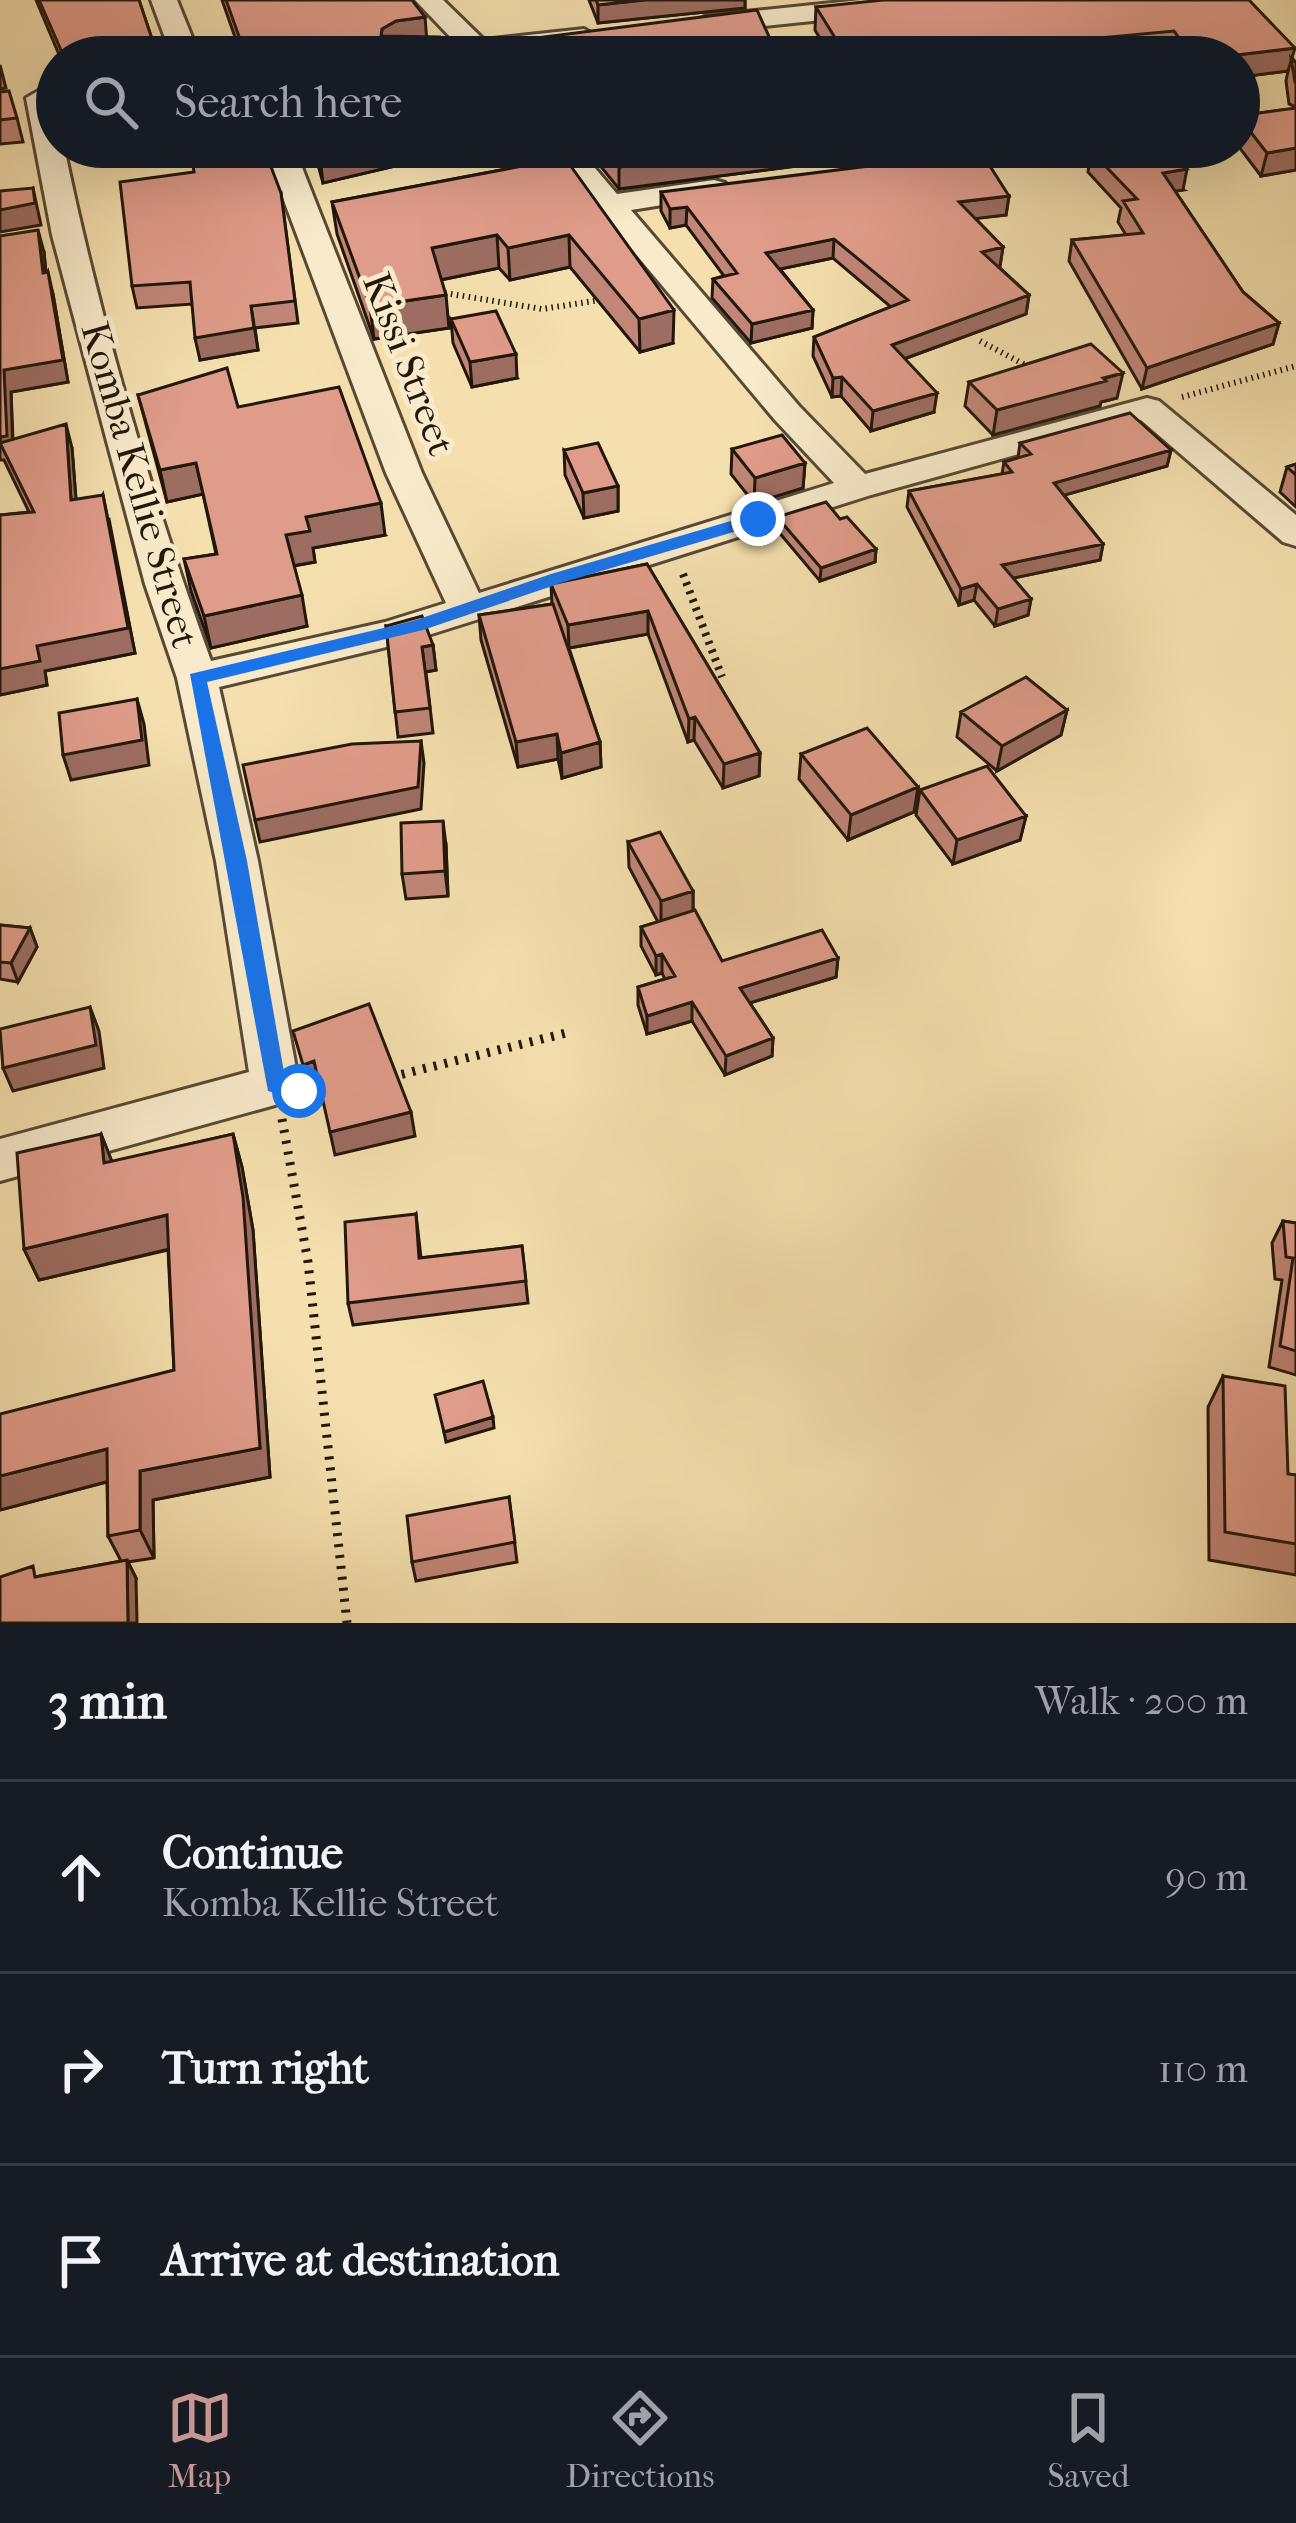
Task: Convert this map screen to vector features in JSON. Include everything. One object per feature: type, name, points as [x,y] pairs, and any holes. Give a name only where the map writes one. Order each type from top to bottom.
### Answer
[{"type":"street","points":[[164,0],[178,36]]},
{"type":"street","points":[[428,0],[465,36]]},
{"type":"street","points":[[687,26],[938,0]]},
{"type":"street","points":[[595,36],[602,35]]},
{"type":"street","name":"Komba Kellie Street","points":[[48,168],[56,237],[197,678],[237,861],[275,1085]]},
{"type":"street","name":"Kissi Street","points":[[288,168],[404,473],[467,608]]},
{"type":"street","points":[[578,168],[787,413],[857,487]]},
{"type":"street","points":[[608,204],[740,186]]},
{"type":"street","points":[[197,678],[389,634],[857,487],[1147,408],[1296,534]]},
{"type":"street","points":[[0,1160],[275,1085]]},
{"type":"path","points":[[425,288],[462,299],[542,309],[609,299]]},
{"type":"path","points":[[980,341],[1044,375]]},
{"type":"path","points":[[1147,408],[1266,370],[1296,366]]},
{"type":"path","points":[[671,545],[722,677]]},
{"type":"path","points":[[368,1082],[570,1032]]},
{"type":"path","points":[[275,1085],[308,1262],[346,1623]]},
{"type":"building","points":[[39,0],[139,0],[151,36],[55,36]]},
{"type":"building","points":[[226,0],[412,0],[425,17],[396,21],[382,29],[381,36],[239,36]]},
{"type":"building","points":[[596,0],[644,0],[598,5]]},
{"type":"building","points":[[883,0],[1249,0],[1295,48],[1260,52],[1260,36],[1178,36],[1174,31],[1120,36],[834,36],[816,7]]},
{"type":"building","points":[[757,10],[769,36],[552,36]]},
{"type":"building","points":[[9,91],[17,118],[0,120],[0,92]]},
{"type":"building","points":[[1296,108],[1296,148],[1267,153],[1260,144],[1260,113]]},
{"type":"building","points":[[193,168],[271,168],[281,193],[295,301],[251,306],[254,328],[195,338],[190,282],[132,286],[120,182],[194,172]]},
{"type":"building","points":[[512,168],[572,168],[674,310],[639,319],[569,235],[508,248],[497,235],[432,248],[446,295],[370,306],[332,202]]},
{"type":"building","points":[[853,168],[991,168],[1009,196],[959,202],[1003,247],[982,252],[1029,295],[892,345],[937,393],[873,411],[842,377],[833,378],[814,337],[908,300],[834,239],[766,253],[813,310],[752,324],[713,279],[737,273],[687,207],[670,209],[661,192]]},
{"type":"building","points":[[1107,168],[1186,168],[1163,173],[1243,292],[1279,323],[1147,368],[1072,240],[1143,233],[1123,201],[1137,199]]},
{"type":"building","points":[[33,188],[35,203],[0,210],[0,191]]},
{"type":"building","points":[[38,230],[63,360],[4,370],[7,436],[0,437],[0,236]]},
{"type":"building","points":[[496,311],[516,354],[470,362],[451,319]]},
{"type":"building","points":[[1091,344],[1123,373],[997,410],[969,382]]},
{"type":"building","points":[[227,368],[238,407],[339,387],[381,503],[306,517],[310,531],[286,535],[302,595],[204,616],[184,559],[217,554],[196,463],[160,470],[138,395]]},
{"type":"building","points":[[1130,413],[1171,450],[1054,483],[1103,544],[1002,565],[1031,599],[998,609],[977,584],[961,589],[909,491],[1012,472],[1004,462],[1031,454],[1020,443]]},
{"type":"building","points":[[66,424],[71,500],[103,495],[128,628],[37,646],[40,661],[0,669],[0,515],[34,512],[0,443]]},
{"type":"building","points":[[782,435],[805,463],[755,478],[732,449]]},
{"type":"building","points":[[598,443],[618,486],[583,493],[564,450]]},
{"type":"building","points":[[826,502],[876,549],[821,568],[777,517]]},
{"type":"building","points":[[647,564],[760,753],[724,764],[695,717],[689,719],[648,611],[568,625],[551,584]]},
{"type":"building","points":[[553,604],[600,742],[561,753],[557,734],[516,742],[479,615]]},
{"type":"building","points":[[422,616],[433,645],[422,647],[430,708],[395,712],[386,626]]},
{"type":"building","points":[[1026,677],[1067,710],[1002,746],[961,712]]},
{"type":"building","points":[[137,699],[142,740],[63,755],[59,713]]},
{"type":"building","points":[[867,728],[918,787],[851,815],[801,754]]},
{"type":"building","points":[[421,741],[418,787],[255,820],[243,765],[352,744]]},
{"type":"building","points":[[987,766],[1026,816],[957,840],[920,790]]},
{"type":"building","points":[[443,821],[445,871],[402,874],[401,823]]},
{"type":"building","points":[[660,832],[693,891],[661,901],[628,842]]},
{"type":"building","points":[[695,910],[722,961],[822,930],[838,958],[740,988],[773,1038],[726,1056],[692,1002],[647,1016],[638,987],[675,976],[662,954],[656,956],[641,927]]},
{"type":"building","points":[[0,925],[30,928],[11,963],[0,962]]},
{"type":"building","points":[[369,1004],[411,1112],[330,1132],[314,1061],[303,1065],[293,1031]]},
{"type":"building","points":[[90,1007],[96,1045],[3,1068],[0,1029]]},
{"type":"building","points":[[101,1134],[104,1163],[233,1134],[243,1197],[260,1448],[140,1471],[140,1530],[108,1536],[107,1449],[0,1476],[0,1414],[174,1370],[167,1215],[24,1249],[17,1153]]},
{"type":"building","points":[[416,1214],[419,1258],[522,1246],[526,1281],[348,1303],[345,1222]]},
{"type":"building","points":[[1283,1221],[1296,1223],[1296,1351],[1280,1346],[1293,1258],[1286,1257]]},
{"type":"building","points":[[1223,1376],[1285,1386],[1288,1474],[1296,1475],[1296,1544],[1225,1532]]},
{"type":"building","points":[[483,1381],[493,1417],[444,1432],[435,1395]]},
{"type":"building","points":[[509,1497],[515,1542],[412,1562],[407,1516]]},
{"type":"building","points":[[127,1560],[128,1623],[0,1623],[0,1577],[33,1566],[35,1577]]},
{"type":"route","points":[[299,1091],[275,1085],[237,861],[197,678],[389,634],[758,519]]}]
